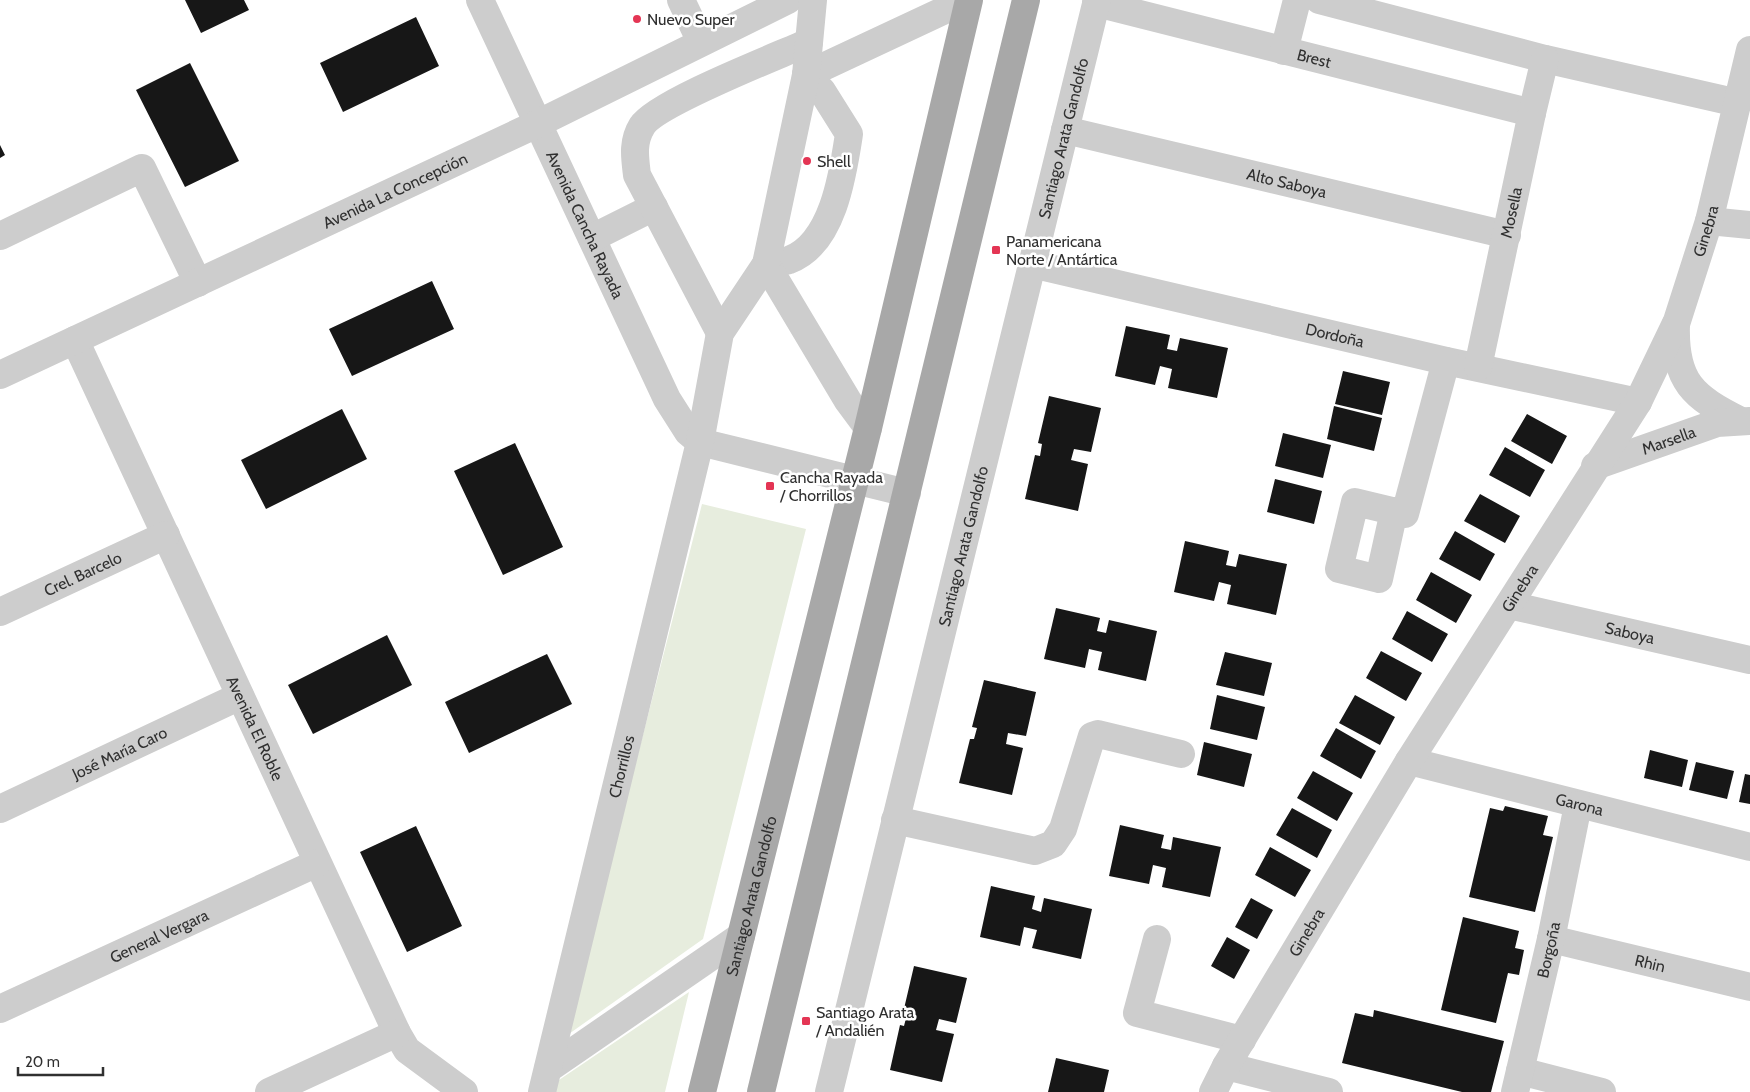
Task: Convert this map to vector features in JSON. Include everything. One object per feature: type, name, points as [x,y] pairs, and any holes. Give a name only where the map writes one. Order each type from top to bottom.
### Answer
[{"type":"main road","name":"Santiago Arata Gandolfo","points":[[702,1092],[868,428],[968,0]]},
{"type":"main road","points":[[761,1092],[1026,0]]},
{"type":"street","name":"Avenida Cancha Rayada","points":[[480,0],[668,399],[688,432],[700,442]]},
{"type":"street","points":[[681,0],[700,42]]},
{"type":"street","name":"Avenida La Concepción","points":[[0,374],[537,124],[788,0]]},
{"type":"street","points":[[809,42],[663,107],[642,126],[634,149],[637,175],[720,333],[766,264],[806,75],[813,0]]},
{"type":"street","points":[[806,75],[949,8],[958,0]]},
{"type":"street","points":[[1284,51],[1297,0]]},
{"type":"street","points":[[1319,0],[1545,58],[1738,103]]},
{"type":"street","name":"Brest","points":[[1097,2],[1532,113]]},
{"type":"street","name":"Santiago Arata Gandolfo","points":[[829,1092],[1097,2]]},
{"type":"street","name":"Ginebra","points":[[1213,1092],[1226,1066],[1409,761],[1638,402],[1676,321],[1709,221],[1749,57]]},
{"type":"street","name":"Mosella","points":[[1478,367],[1545,58]]},
{"type":"street","points":[[766,264],[789,260],[808,248],[825,227],[843,175],[849,134],[822,91],[806,75]]},
{"type":"street","name":"Alto Saboya","points":[[1065,130],[1507,235]]},
{"type":"street","points":[[0,236],[142,168],[198,283]]},
{"type":"street","points":[[592,238],[654,207]]},
{"type":"street","points":[[1709,221],[1750,225]]},
{"type":"street","points":[[766,264],[848,401],[868,428]]},
{"type":"street","name":"Dordoña","points":[[1032,264],[1446,361],[1638,402]]},
{"type":"street","name":"Marsella","points":[[1676,321],[1676,350],[1687,384],[1708,404],[1746,421]]},
{"type":"street","name":"Chorrillos","points":[[545,1080],[700,442],[720,333]]},
{"type":"street","name":"Avenida El Roble","points":[[75,340],[397,1033],[407,1050],[464,1092]]},
{"type":"street","points":[[1394,511],[1405,514],[1446,361]]},
{"type":"street","name":"Marsella","points":[[1596,466],[1718,423],[1746,421]]},
{"type":"street","points":[[700,442],[907,493]]},
{"type":"street","name":"Crel. Barcelo","points":[[0,612],[166,535]]},
{"type":"street","name":"Saboya","points":[[1510,605],[1750,660]]},
{"type":"street","name":"José María Caro","points":[[0,809],[240,696]]},
{"type":"street","points":[[896,820],[1036,851],[1053,844],[1063,829],[1092,736],[1098,734],[1181,754]]},
{"type":"street","name":"Garona","points":[[1409,761],[1578,806],[1750,847]]},
{"type":"street","name":"Borgoña","points":[[1518,1082],[1551,939],[1578,806]]},
{"type":"street","name":"General Vergara","points":[[0,1009],[318,863]]},
{"type":"street","points":[[545,1080],[741,936]]},
{"type":"street","points":[[1157,939],[1137,1013],[1242,1040]]},
{"type":"street","name":"Rhin","points":[[1551,939],[1750,988]]},
{"type":"street","points":[[269,1092],[397,1033]]},
{"type":"street","points":[[1226,1066],[1329,1092]]},
{"type":"street","points":[[1518,1082],[1602,1092]]},
{"type":"green space","points":[[702,504],[806,529],[703,939],[566,1036]]},
{"type":"green space","points":[[689,992],[665,1092],[554,1092],[556,1082]]},
{"type":"building","points":[[185,0],[244,0],[249,10],[201,33]]},
{"type":"building","points":[[416,17],[439,66],[343,112],[320,63]]},
{"type":"building","points":[[190,63],[239,161],[185,187],[136,90]]},
{"type":"building","points":[[0,145],[5,155],[0,158]]},
{"type":"building","points":[[432,281],[454,329],[352,376],[329,329]]},
{"type":"building","points":[[1126,326],[1170,335],[1167,349],[1177,351],[1180,338],[1228,348],[1217,398],[1168,388],[1172,369],[1160,366],[1155,385],[1115,376]]},
{"type":"building","points":[[1343,371],[1390,382],[1382,415],[1335,404]]},
{"type":"building","points":[[1049,396],[1101,408],[1091,452],[1074,449],[1071,460],[1088,464],[1078,511],[1025,499],[1035,455],[1040,456],[1042,444],[1038,443]]},
{"type":"building","points":[[1334,406],[1382,418],[1374,451],[1327,439]]},
{"type":"building","points":[[342,409],[367,459],[266,509],[241,460]]},
{"type":"building","points":[[1527,414],[1567,436],[1552,464],[1511,441]]},
{"type":"building","points":[[1283,433],[1331,445],[1323,478],[1275,466]]},
{"type":"building","points":[[515,443],[563,547],[503,575],[454,471]]},
{"type":"building","points":[[1505,447],[1545,470],[1530,497],[1489,475]]},
{"type":"building","points":[[1275,479],[1322,491],[1314,524],[1267,512]]},
{"type":"building","points":[[1480,494],[1520,516],[1505,543],[1464,521]]},
{"type":"building","points":[[1455,531],[1495,554],[1480,581],[1439,559]]},
{"type":"building","points":[[1185,541],[1229,551],[1226,565],[1236,567],[1239,554],[1287,564],[1276,615],[1227,604],[1231,585],[1219,582],[1214,601],[1174,592]]},
{"type":"building","points":[[1431,572],[1472,595],[1456,623],[1416,600]]},
{"type":"building","points":[[1056,608],[1100,618],[1097,631],[1106,633],[1109,620],[1157,631],[1146,681],[1098,670],[1102,652],[1089,649],[1085,668],[1044,659]]},
{"type":"building","points":[[1407,611],[1448,634],[1432,662],[1392,639]]},
{"type":"building","points":[[387,635],[412,685],[313,734],[288,685]]},
{"type":"building","points":[[1381,651],[1422,673],[1406,701],[1366,678]]},
{"type":"building","points":[[1225,652],[1272,663],[1264,696],[1216,685]]},
{"type":"building","points":[[547,654],[572,704],[469,753],[445,702]]},
{"type":"building","points":[[984,680],[1036,692],[1026,736],[1008,733],[1006,744],[1023,748],[1012,795],[959,783],[970,739],[974,739],[977,728],[972,727]]},
{"type":"building","points":[[1217,695],[1265,707],[1257,740],[1210,729]]},
{"type":"building","points":[[1355,695],[1395,717],[1380,745],[1339,723]]},
{"type":"building","points":[[1336,728],[1376,751],[1361,779],[1320,756]]},
{"type":"building","points":[[1204,742],[1252,754],[1244,787],[1197,775]]},
{"type":"building","points":[[1650,750],[1688,760],[1682,787],[1644,778]]},
{"type":"building","points":[[1696,762],[1734,771],[1727,799],[1689,790]]},
{"type":"building","points":[[1313,771],[1353,793],[1337,821],[1297,798]]},
{"type":"building","points":[[1745,774],[1750,775],[1750,804],[1739,802]]},
{"type":"building","points":[[1505,806],[1548,816],[1543,835],[1553,837],[1535,912],[1469,897],[1490,808],[1503,811]]},
{"type":"building","points":[[1292,808],[1332,830],[1317,858],[1276,835]]},
{"type":"building","points":[[1120,825],[1164,835],[1161,848],[1171,850],[1173,837],[1221,847],[1210,897],[1162,887],[1166,868],[1153,865],[1149,884],[1109,876]]},
{"type":"building","points":[[416,826],[462,926],[407,952],[360,852]]},
{"type":"building","points":[[1270,847],[1311,870],[1295,897],[1255,875]]},
{"type":"building","points":[[991,886],[1035,896],[1032,909],[1041,912],[1044,898],[1092,909],[1081,959],[1032,948],[1037,930],[1024,927],[1020,946],[980,937]]},
{"type":"building","points":[[1251,898],[1273,910],[1257,939],[1235,927]]},
{"type":"building","points":[[1463,917],[1519,931],[1515,948],[1524,950],[1519,975],[1508,973],[1496,1023],[1441,1010]]},
{"type":"building","points":[[1227,937],[1250,950],[1234,979],[1211,966]]},
{"type":"building","points":[[914,966],[967,978],[956,1023],[939,1019],[936,1030],[954,1034],[942,1082],[890,1070],[900,1025],[904,1026],[907,1014],[903,1013]]},
{"type":"building","points":[[1374,1010],[1504,1041],[1491,1092],[1462,1092],[1342,1063],[1355,1013],[1373,1017]]},
{"type":"building","points":[[1056,1058],[1109,1070],[1104,1092],[1048,1092]]},
{"type":"place","name":"Nuevo Super","points":[[637,19]]},
{"type":"place","name":"Shell","points":[[807,161]]},
{"type":"place","name":"Panamericana Norte / Antártica","points":[[996,250]]},
{"type":"place","name":"Cancha Rayada / Chorrillos","points":[[770,486]]},
{"type":"place","name":"Santiago Arata / Andalién","points":[[806,1021]]}]
